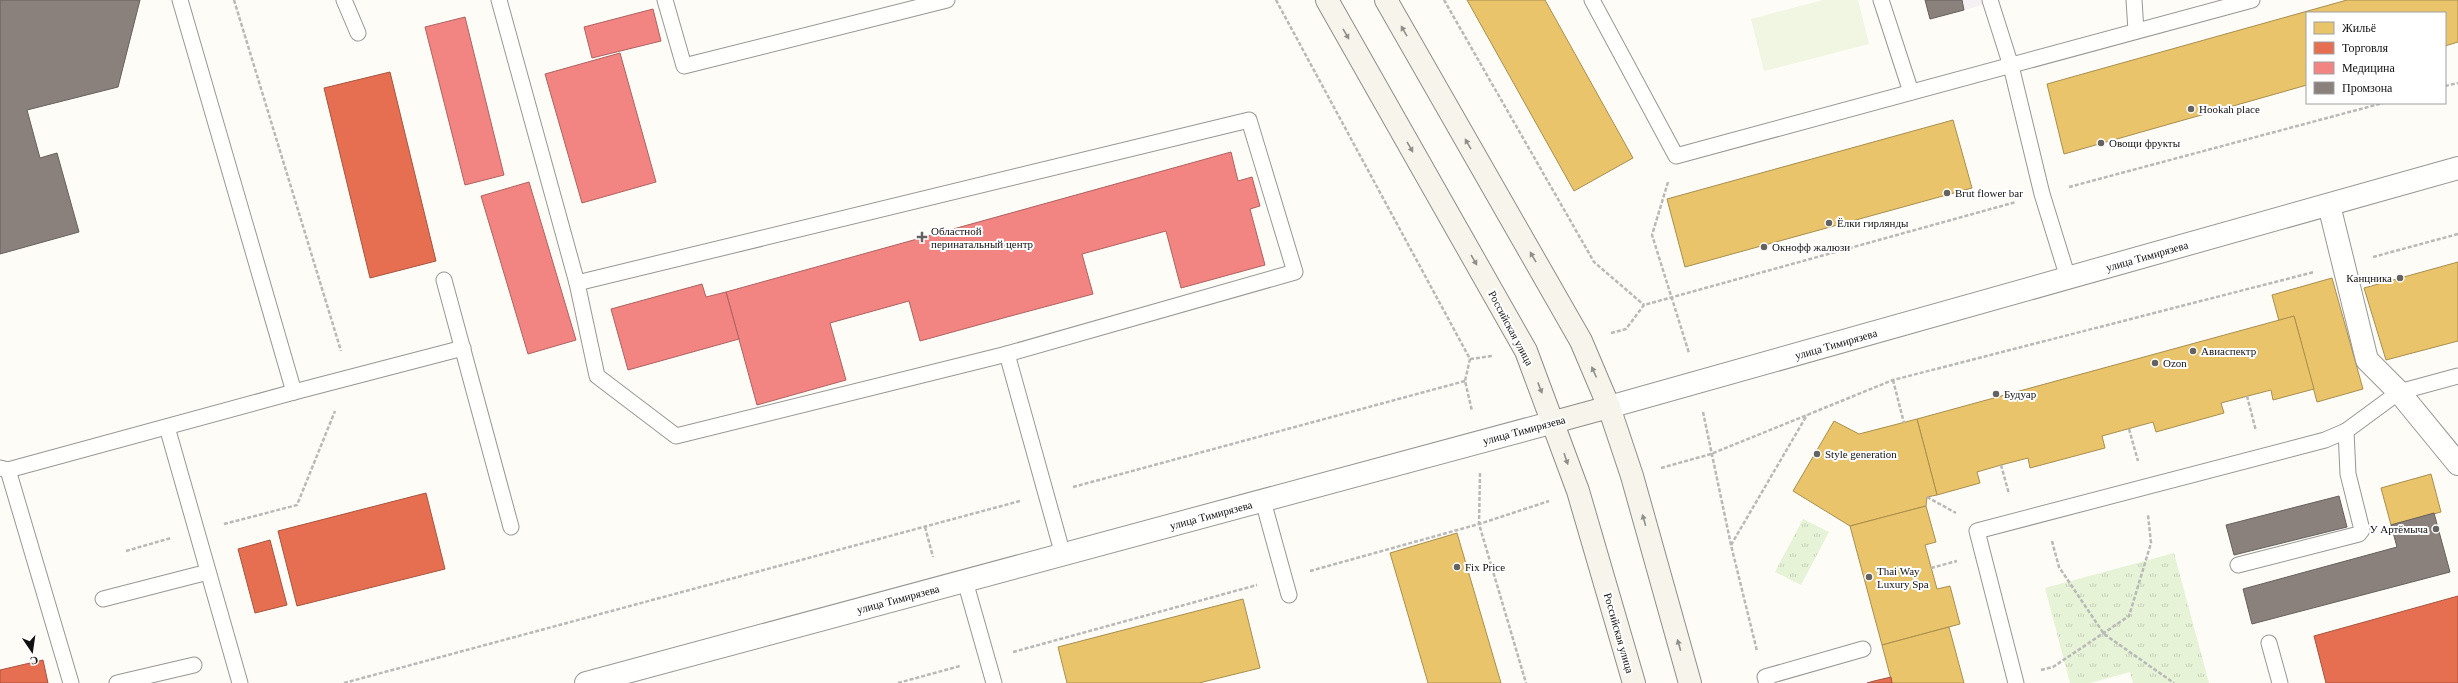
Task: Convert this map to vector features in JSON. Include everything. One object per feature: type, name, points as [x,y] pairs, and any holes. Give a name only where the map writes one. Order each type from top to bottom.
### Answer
[{"type":"main road","name":"Российская улица","points":[[1327,0],[1526,351],[1554,422],[1578,491],[1634,683]]},
{"type":"main road","points":[[1386,0],[1581,341],[1609,407],[1632,476],[1690,683]]},
{"type":"main road","name":"улица Тимирязева","points":[[1554,422],[1609,407]]},
{"type":"street","name":"улица Тимирязева","points":[[1609,407],[2458,168]]},
{"type":"street","points":[[2328,205],[2367,360],[2400,392],[2458,464]]},
{"type":"street","name":"улица Тимирязева","points":[[586,683],[1554,422]]},
{"type":"lane","points":[[180,0],[294,392]]},
{"type":"lane","points":[[344,0],[358,33]]},
{"type":"lane","points":[[499,0],[577,283],[597,376],[676,436],[1008,354],[1295,272],[1249,120],[577,283]]},
{"type":"lane","points":[[665,0],[684,66],[947,0]]},
{"type":"lane","points":[[1592,0],[1676,156],[2252,0]]},
{"type":"lane","points":[[1881,0],[1911,92]]},
{"type":"lane","points":[[1990,0],[2011,66],[2042,194],[2068,278]]},
{"type":"lane","points":[[2134,0],[2136,31]]},
{"type":"lane","points":[[444,280],[511,528]]},
{"type":"lane","points":[[71,683],[4,469],[463,348]]},
{"type":"lane","points":[[1008,354],[1063,555]]},
{"type":"lane","points":[[2016,683],[1977,531],[2325,440],[2346,431],[2400,392],[2458,376]]},
{"type":"lane","points":[[167,427],[240,683]]},
{"type":"lane","points":[[2238,565],[2359,534],[2362,530],[2348,474],[2346,431]]},
{"type":"lane","points":[[1263,501],[1289,595]]},
{"type":"lane","points":[[103,599],[208,572]]},
{"type":"lane","points":[[965,581],[994,683]]},
{"type":"lane","points":[[2269,643],[2280,683]]},
{"type":"lane","points":[[1766,680],[1863,649]]},
{"type":"lane","points":[[118,683],[194,664]]},
{"type":"path","points":[[1276,0],[1470,359],[1465,381],[1480,442],[1479,524],[1526,683]]},
{"type":"path","points":[[1444,0],[1594,262],[1644,306]]},
{"type":"path","points":[[2446,86],[2458,83]]},
{"type":"path","points":[[1581,341],[1626,329],[1644,306],[2042,194],[2379,104]]},
{"type":"path","points":[[1676,156],[1652,235],[1673,298],[1698,382],[1711,454],[1731,545],[1766,680]]},
{"type":"path","points":[[1632,476],[1711,454],[1894,380],[2458,234]]},
{"type":"path","points":[[1470,359],[1526,351]]},
{"type":"path","points":[[1894,380],[1904,423]]},
{"type":"path","points":[[344,683],[1465,381]]},
{"type":"path","points":[[2246,396],[2263,456]]},
{"type":"path","points":[[1731,545],[1807,415]]},
{"type":"path","points":[[898,683],[1479,524],[1578,491]]},
{"type":"path","points":[[1927,497],[1960,516]]},
{"type":"path","points":[[2053,667],[2129,616],[2151,543]]},
{"type":"path","points":[[2059,567],[2104,634],[2174,683]]},
{"type":"shaded area","points":[[1925,0],[2001,0],[1930,19]]},
{"type":"green space","points":[[1823,0],[1858,0],[1869,44],[1764,71],[1751,19]]},
{"type":"green space","points":[[1803,519],[1829,532],[1801,585],[1775,572]]},
{"type":"green space","points":[[2174,553],[2209,683],[2133,683],[2130,672],[2090,683],[2070,683],[2045,588]]},
{"type":"building: Жильё","points":[[1467,0],[1545,0],[1633,158],[1574,191]]},
{"type":"building: Жильё","points":[[2347,0],[2458,0],[2458,42],[2446,46],[2446,12],[2306,12],[2306,85],[2064,154],[2047,84]]},
{"type":"building: Жильё","points":[[1953,120],[1972,188],[1685,267],[1667,199]]},
{"type":"building: Жильё","points":[[2458,262],[2458,341],[2386,360],[2364,288]]},
{"type":"building: Жильё","points":[[2332,278],[2363,389],[2317,402],[2294,316],[2279,321],[2272,295]]},
{"type":"building: Жильё","points":[[2294,316],[2314,389],[2273,400],[2271,390],[2221,403],[2224,413],[2156,432],[2153,422],[2102,436],[2105,448],[2030,468],[2028,458],[2001,465],[1977,472],[1980,483],[1937,495],[1917,419]]},
{"type":"building: Жильё","points":[[1917,419],[1937,495],[1927,497],[1926,506],[1850,526],[1793,491],[1834,421],[1859,434]]},
{"type":"building: Жильё","points":[[2431,474],[2441,512],[2391,525],[2381,488]]},
{"type":"building: Жильё","points":[[1926,506],[1936,542],[1925,545],[1937,589],[1950,586],[1960,624],[1882,645],[1850,526]]},
{"type":"building: Жильё","points":[[1457,533],[1501,683],[1428,683],[1390,553]]},
{"type":"building: Жильё","points":[[1243,599],[1260,668],[1199,683],[1067,683],[1058,647]]},
{"type":"building: Жильё","points":[[1949,627],[1964,683],[1892,683],[1882,645]]},
{"type":"building: Торговля","points":[[390,72],[436,261],[370,278],[324,88]]},
{"type":"building: Торговля","points":[[426,493],[445,569],[297,606],[278,531]]},
{"type":"building: Торговля","points":[[270,540],[287,605],[255,613],[238,549]]},
{"type":"building: Торговля","points":[[2458,596],[2458,683],[2326,683],[2314,636]]},
{"type":"building: Торговля","points":[[43,660],[48,683],[0,683],[0,670]]},
{"type":"building: Торговля","points":[[1891,677],[1892,683],[1867,683],[1874,681]]},
{"type":"building: Медицина","points":[[653,9],[661,41],[592,58],[584,27]]},
{"type":"building: Медицина","points":[[465,17],[504,175],[465,185],[425,27]]},
{"type":"building: Медицина","points":[[620,53],[656,182],[582,203],[545,74]]},
{"type":"building: Медицина","points":[[1231,152],[1238,181],[1252,177],[1260,206],[1250,209],[1265,265],[1181,288],[1166,231],[1082,254],[1093,294],[920,341],[909,301],[830,323],[846,380],[757,405],[726,292]]},
{"type":"building: Медицина","points":[[529,182],[576,340],[528,354],[481,196]]},
{"type":"building: Медицина","points":[[702,284],[706,297],[726,292],[739,339],[628,370],[611,309]]},
{"type":"building: Промзона","points":[[0,0],[140,0],[118,87],[27,110],[40,158],[57,153],[79,232],[0,254]]},
{"type":"building: Промзона","points":[[1925,0],[1962,0],[1964,10],[1930,19]]},
{"type":"building: Промзона","points":[[2339,496],[2347,527],[2234,555],[2226,525]]},
{"type":"building: Промзона","points":[[2434,513],[2450,572],[2252,624],[2243,589],[2397,547],[2391,525]]},
{"type":"place","name":"Hookah place","points":[[2191,109]]},
{"type":"place","name":"Овощи фрукты","points":[[2101,143]]},
{"type":"place","name":"Brut flower bar","points":[[1947,193]]},
{"type":"place","name":"Ёлки гирлянды","points":[[1829,223]]},
{"type":"place","name":"Областной перинатальный центр","points":[[922,237]]},
{"type":"place","name":"Окнофф жалюзи","points":[[1764,247]]},
{"type":"place","name":"Канцника","points":[[2400,278]]},
{"type":"place","name":"Авиаспектр","points":[[2193,351]]},
{"type":"place","name":"Ozon","points":[[2155,363]]},
{"type":"place","name":"Будуар","points":[[1996,394]]},
{"type":"place","name":"Style generation","points":[[1817,454]]},
{"type":"place","name":"У Артёмыча","points":[[2436,529]]},
{"type":"place","name":"Fix Price","points":[[1457,567]]},
{"type":"place","name":"Thai Way Luxury Spa","points":[[1869,577]]}]
